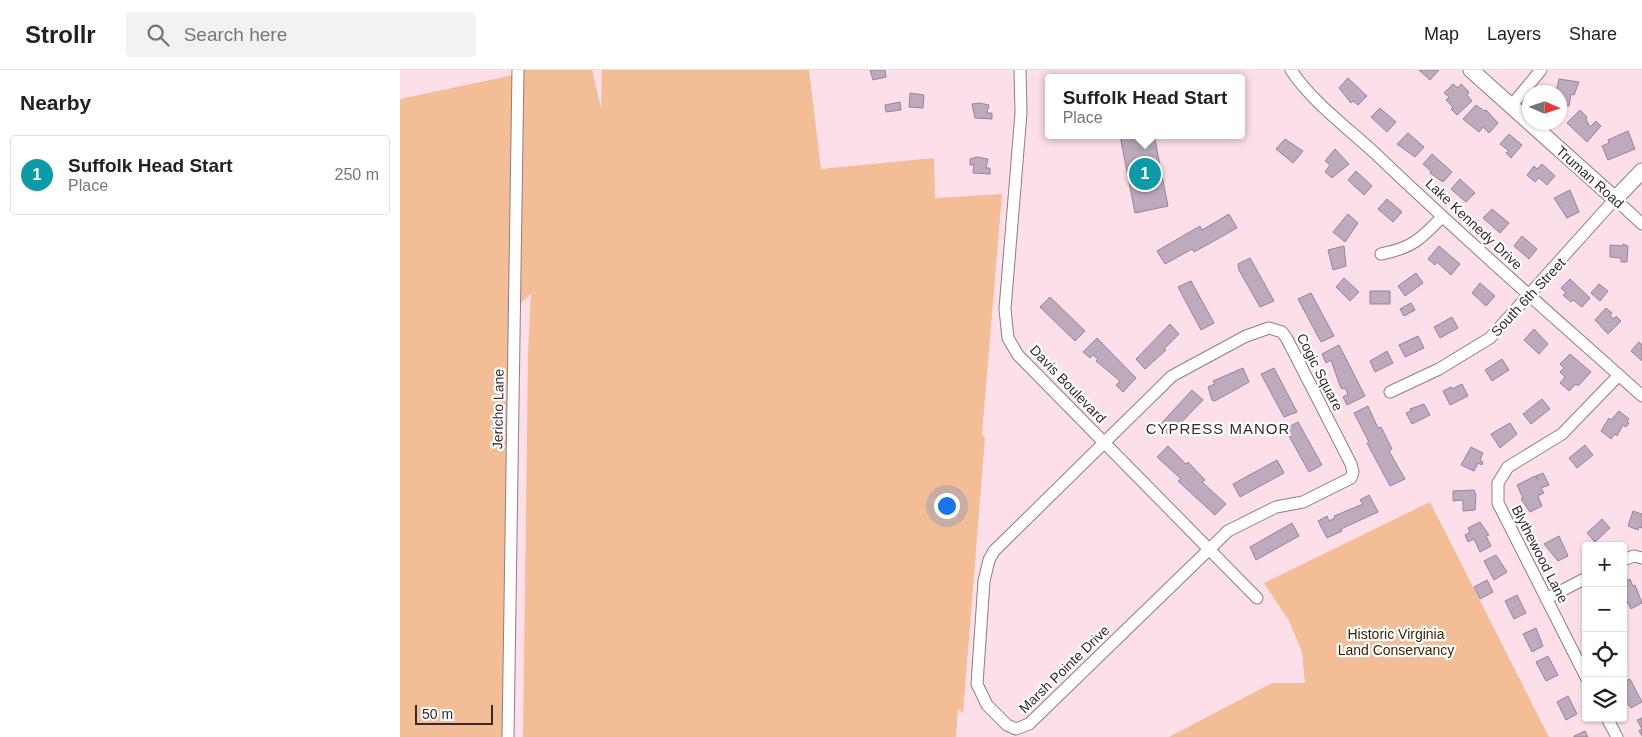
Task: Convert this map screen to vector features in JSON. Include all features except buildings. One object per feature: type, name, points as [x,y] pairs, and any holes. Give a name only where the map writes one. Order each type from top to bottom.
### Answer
[{"type":"street","name":"Davis Boulevard","points":[[1020,70],[1021,113],[1005,309],[1006,329],[1010,343],[1018,355],[1257,598]]},
{"type":"street","name":"Lake Kennedy Drive","points":[[1291,70],[1300,84],[1313,98],[1345,124],[1442,216],[1642,396]]},
{"type":"street","name":"Truman Road","points":[[1471,70],[1642,224]]},
{"type":"street","points":[[1511,106],[1542,70]]},
{"type":"street","name":"Jericho Lane","points":[[508,737],[518,76]]},
{"type":"street","name":"South 6th Street","points":[[1390,392],[1478,347],[1490,338],[1642,170]]},
{"type":"street","points":[[1381,254],[1403,250],[1412,245],[1442,216]]},
{"type":"street","name":"Cogic Square","points":[[1104,442],[1162,384],[1182,370],[1262,330],[1269,328],[1282,332],[1351,464],[1353,476],[1349,480],[1303,502],[1276,507],[1241,524],[1228,531],[1209,548]]},
{"type":"street","name":"Blythewood Lane","points":[[1582,668],[1498,503],[1498,484],[1512,464],[1562,434],[1619,375]]},
{"type":"street","name":"Marsh Pointe Drive","points":[[1104,442],[1000,544],[989,560],[984,581],[977,676],[982,698],[992,712],[1011,728],[1021,728],[1029,724],[1209,548]]},
{"type":"street","points":[[1627,559],[1634,556],[1642,558]]},
{"type":"street","points":[[1546,599],[1582,580]]},
{"type":"street","points":[[1609,722],[1617,737]]},
{"type":"green space","points":[[524,70],[592,70],[601,108],[602,70],[809,70],[821,169],[934,158],[935,198],[1002,194],[982,434],[985,438],[963,713],[958,709],[956,737],[523,737],[528,354],[531,294],[519,305]]},
{"type":"green space","points":[[513,75],[507,737],[400,737],[400,99]]},
{"type":"green space","name":"Historic Virginia Land Conservancy","points":[[1430,502],[1549,737],[1169,737],[1272,683],[1305,683],[1302,652],[1289,621],[1264,583]]},
{"type":"place","name":"Suffolk Head Start","points":[[1145,174]]},
{"type":"district","name":"CYPRESS MANOR","points":[[1218,429]]}]
